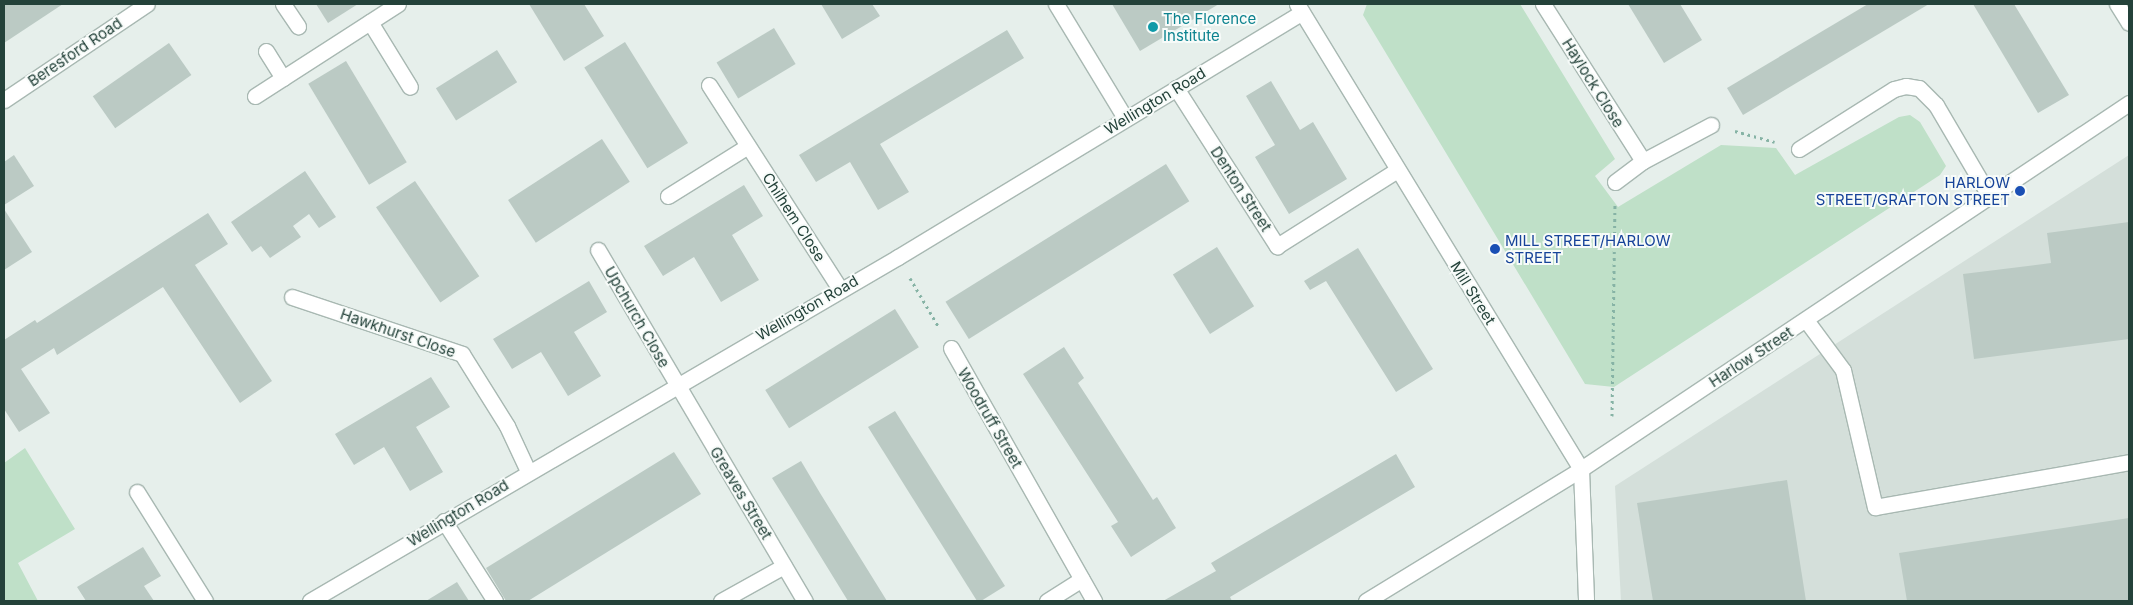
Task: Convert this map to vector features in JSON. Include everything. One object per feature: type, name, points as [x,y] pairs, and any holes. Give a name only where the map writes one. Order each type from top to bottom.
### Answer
[{"type":"street","name":"Beresford Road","points":[[4,100],[147,4]]},
{"type":"street","points":[[283,4],[298,26]]},
{"type":"street","points":[[255,96],[398,4]]},
{"type":"street","points":[[1056,4],[1125,118]]},
{"type":"street","name":"Haylock Close","points":[[1543,4],[1643,162]]},
{"type":"street","points":[[2117,4],[2129,24]]},
{"type":"street","name":"Wellington Road","points":[[310,601],[676,384],[898,257],[1176,88],[1300,8]]},
{"type":"street","name":"Mill Street","points":[[1300,8],[1581,469],[1586,601]]},
{"type":"street","points":[[370,22],[410,87]]},
{"type":"street","points":[[266,51],[283,78]]},
{"type":"street","name":"Chilhem Close","points":[[709,85],[840,289]]},
{"type":"street","points":[[1799,149],[1894,90],[1906,86],[1919,88],[1936,104],[1990,197]]},
{"type":"street","name":"Denton Street","points":[[1176,88],[1277,246],[1398,170]]},
{"type":"street","name":"Harlow Street","points":[[1366,601],[1581,469],[2129,103]]},
{"type":"street","points":[[1615,182],[1643,162],[1711,125]]},
{"type":"street","points":[[668,196],[748,146]]},
{"type":"street","name":"Upchurch Close","points":[[598,250],[676,384]]},
{"type":"street","name":"Hawkhurst Close","points":[[292,297],[462,354],[507,426],[528,471]]},
{"type":"street","points":[[1806,320],[1843,370],[1875,507],[2129,462]]},
{"type":"street","name":"Woodruff Street","points":[[951,348],[1094,601]]},
{"type":"street","name":"Greaves Street","points":[[676,384],[806,601]]},
{"type":"street","points":[[137,492],[206,601]]},
{"type":"street","points":[[444,521],[495,601]]},
{"type":"street","points":[[722,601],[784,566]]},
{"type":"street","points":[[1047,601],[1082,579]]},
{"type":"path","points":[[1711,125],[1799,149]]},
{"type":"path","points":[[1612,448],[1615,182]]},
{"type":"path","points":[[898,257],[951,348]]},
{"type":"shaded area","points":[[2129,155],[2129,601],[1621,601],[1615,486]]},
{"type":"green space","points":[[1367,4],[1520,4],[1615,159],[1595,176],[1618,207],[1721,145],[1776,148],[1795,175],[1899,117],[1910,115],[1920,122],[1946,166],[1940,175],[1614,387],[1585,384],[1363,15]]},
{"type":"green space","points":[[25,448],[75,529],[18,563],[38,601],[4,601],[4,463]]},
{"type":"building","points":[[4,4],[63,4],[4,43]]},
{"type":"building","points":[[316,4],[358,4],[328,23]]},
{"type":"building","points":[[529,4],[584,4],[604,36],[564,61]]},
{"type":"building","points":[[821,4],[872,4],[880,16],[842,39]]},
{"type":"building","name":"The Florence Institute","points":[[1112,4],[1219,4],[1140,51]]},
{"type":"building","points":[[1628,4],[1680,4],[1702,40],[1664,63]]},
{"type":"building","points":[[1868,4],[1929,4],[1743,115],[1727,88]]},
{"type":"building","points":[[1973,4],[2014,4],[2069,95],[2038,113]]},
{"type":"building","points":[[774,28],[796,64],[738,99],[717,63]]},
{"type":"building","points":[[1007,30],[1024,58],[880,144],[909,192],[878,210],[850,162],[816,182],[799,155]]},
{"type":"building","points":[[625,42],[688,143],[647,168],[584,67]]},
{"type":"building","points":[[169,43],[191,75],[115,128],[93,96]]},
{"type":"building","points":[[497,50],[517,82],[456,120],[436,88]]},
{"type":"building","points":[[346,61],[407,162],[369,185],[308,84]]},
{"type":"building","points":[[1271,81],[1300,130],[1313,122],[1347,179],[1289,214],[1255,157],[1275,145],[1246,96]]},
{"type":"building","points":[[602,139],[630,182],[536,243],[508,200]]},
{"type":"building","points":[[14,155],[34,186],[4,205],[4,162]]},
{"type":"building","points":[[1166,164],[1189,201],[969,339],[946,302]]},
{"type":"building","points":[[305,171],[336,217],[319,228],[309,214],[293,226],[301,237],[270,258],[261,246],[252,252],[231,222]]},
{"type":"building","points":[[415,181],[479,276],[440,303],[376,207]]},
{"type":"building","points":[[744,185],[763,216],[732,235],[759,280],[721,302],[694,257],[663,276],[644,246]]},
{"type":"building","points":[[4,209],[32,252],[4,270]]},
{"type":"building","points":[[208,213],[228,244],[195,265],[272,381],[240,403],[163,287],[57,355],[54,348],[21,369],[50,413],[19,432],[4,409],[4,340],[35,320],[37,323]]},
{"type":"building","points":[[2129,222],[2129,339],[1974,359],[1963,274],[2051,263],[2047,233]]},
{"type":"building","points":[[1217,247],[1254,306],[1210,334],[1173,275]]},
{"type":"building","points":[[1358,248],[1433,369],[1396,392],[1326,281],[1310,290],[1304,281]]},
{"type":"building","points":[[589,281],[607,312],[574,332],[601,376],[568,396],[541,352],[512,369],[493,339]]},
{"type":"building","points":[[895,309],[919,347],[789,428],[765,390]]},
{"type":"building","points":[[1064,347],[1084,378],[1078,383],[1153,500],[1157,497],[1176,528],[1131,557],[1111,526],[1118,522],[1023,374]]},
{"type":"building","points":[[431,377],[450,407],[416,427],[443,472],[410,491],[384,447],[354,465],[335,434]]},
{"type":"building","points":[[895,411],[1005,586],[981,601],[977,601],[868,427]]},
{"type":"building","points":[[674,452],[701,494],[528,601],[506,601],[486,568]]},
{"type":"building","points":[[1396,454],[1415,487],[1230,597],[1232,601],[1163,601],[1216,571],[1211,563]]},
{"type":"building","points":[[801,461],[887,601],[848,601],[772,478]]},
{"type":"building","points":[[1787,480],[1806,601],[1653,601],[1637,503]]},
{"type":"building","points":[[2129,518],[2129,601],[1907,601],[1899,553]]},
{"type":"building","points":[[143,547],[161,576],[144,586],[154,601],[86,601],[77,587]]},
{"type":"building","points":[[457,582],[469,601],[426,601]]},
{"type":"place","name":"The Florence Institute","points":[[1153,27]]},
{"type":"place","name":"HARLOW STREET/GRAFTON STREET","points":[[2020,191]]},
{"type":"place","name":"MILL STREET/HARLOW STREET","points":[[1495,249]]}]
